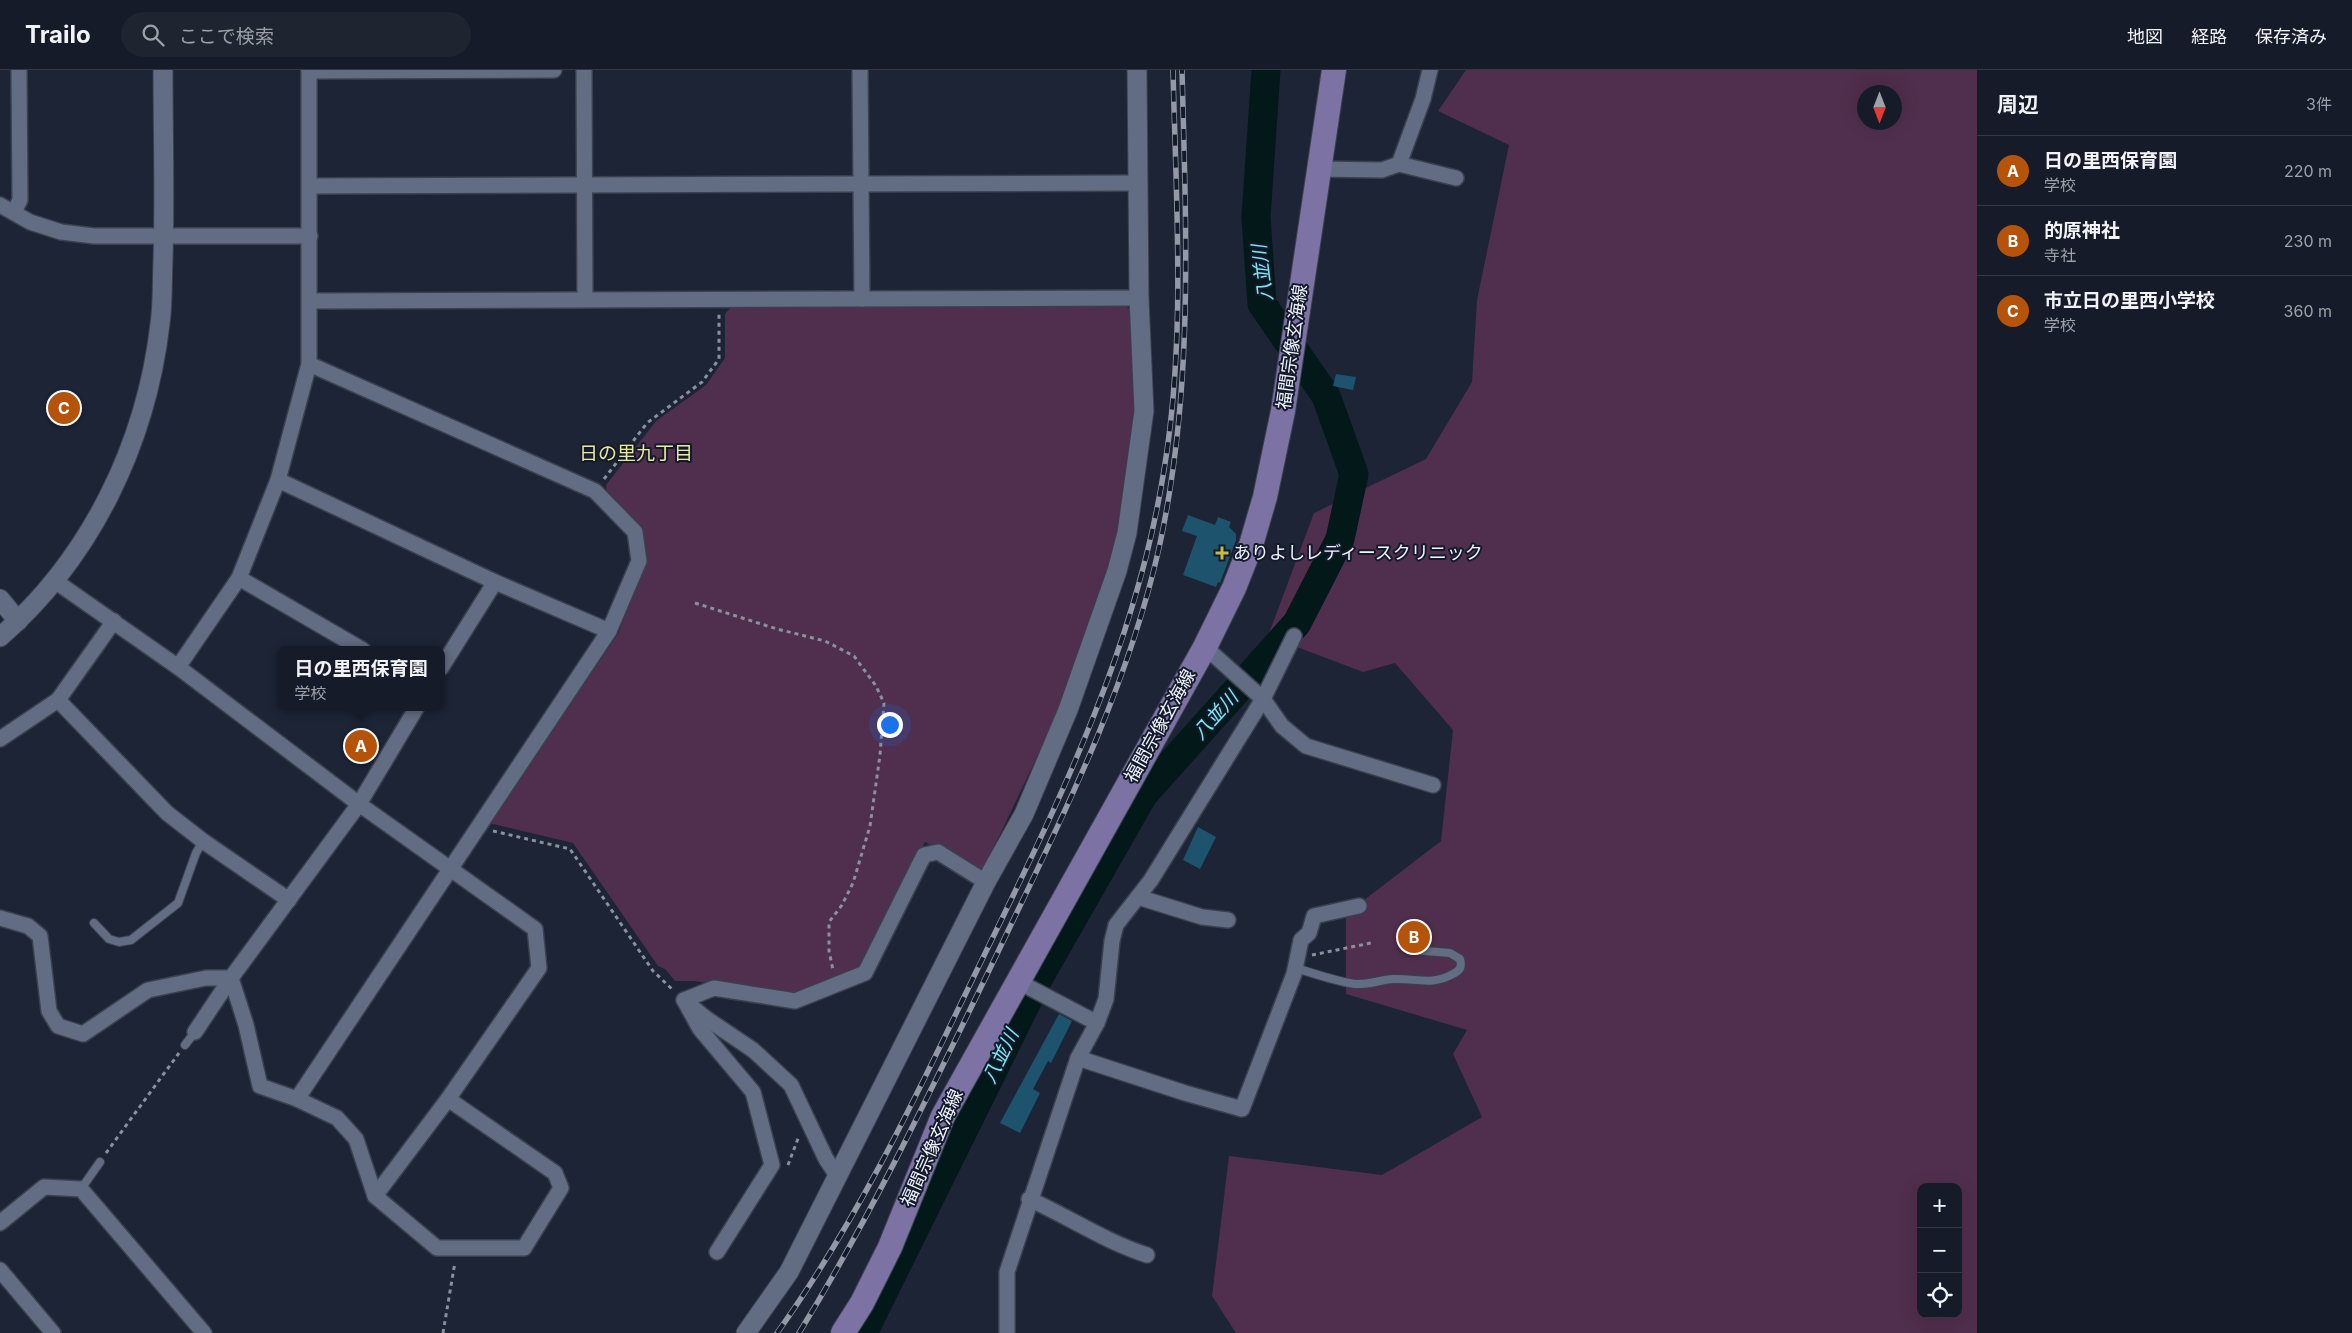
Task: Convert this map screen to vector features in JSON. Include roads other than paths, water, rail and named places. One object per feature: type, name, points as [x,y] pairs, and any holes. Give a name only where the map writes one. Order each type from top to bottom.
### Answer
[{"type":"main road","name":"福間宗像玄海線","points":[[843,1333],[862,1303],[890,1247],[943,1116],[1023,984],[1205,647],[1234,588],[1251,545],[1265,497],[1283,411],[1334,70]]},
{"type":"street","points":[[14,212],[20,200],[19,70]]},
{"type":"street","points":[[0,638],[55,581],[85,540],[106,503],[127,458],[144,412],[156,360],[161,322],[164,236],[163,70]]},
{"type":"street","points":[[178,667],[239,578],[278,480],[309,364],[309,71],[554,70]]},
{"type":"street","points":[[584,70],[585,299]]},
{"type":"street","points":[[860,70],[862,299]]},
{"type":"street","points":[[746,1333],[789,1272],[986,882],[1024,814],[1068,710],[1117,571],[1127,533],[1144,412],[1139,298],[1137,70]]},
{"type":"street","points":[[1418,70],[1423,98]]},
{"type":"street","points":[[1399,164],[1423,98],[1430,70]]},
{"type":"street","points":[[1318,168],[1382,170],[1399,164],[1456,178]]},
{"type":"street","points":[[310,186],[1138,183]]},
{"type":"street","points":[[0,205],[30,222],[62,232],[94,236],[310,236]]},
{"type":"street","points":[[310,301],[1139,298]]},
{"type":"street","points":[[297,1099],[609,631],[640,561],[635,532],[595,492],[309,364]]},
{"type":"street","points":[[278,480],[495,582],[609,631]]},
{"type":"street","points":[[239,578],[356,646]]},
{"type":"street","points":[[55,581],[178,667],[359,804],[535,929],[539,968],[448,1099],[375,1196]]},
{"type":"street","points":[[445,662],[495,582]]},
{"type":"street","points":[[0,599],[18,621]]},
{"type":"street","points":[[0,739],[58,700],[114,621]]},
{"type":"street","points":[[1007,1333],[1007,1272],[1029,1199],[1078,1058],[1098,1023],[1106,999],[1112,941],[1116,925],[1151,880],[1262,699],[1294,636]]},
{"type":"street","points":[[1205,647],[1262,699],[1282,726],[1306,746],[1433,785]]},
{"type":"street","points":[[58,700],[167,813],[202,841],[289,900]]},
{"type":"street","points":[[195,1032],[231,978],[359,804],[415,711]]},
{"type":"street","points":[[684,1000],[714,988],[796,1001],[864,973],[924,855],[938,852],[986,882]]},
{"type":"street","points":[[1138,897],[1202,917],[1228,920]]},
{"type":"street","points":[[1078,1058],[1185,1093],[1242,1109],[1296,963],[1301,940],[1309,934],[1314,916],[1359,906]]},
{"type":"street","points":[[0,918],[28,926],[40,936],[49,1011],[58,1026],[82,1034],[148,990],[206,978],[231,978]]},
{"type":"street","points":[[231,978],[246,1025],[260,1086],[297,1099],[336,1118],[356,1139],[375,1196],[437,1248],[524,1248],[561,1188],[555,1173],[448,1099]]},
{"type":"street","points":[[1023,984],[1098,1023]]},
{"type":"street","points":[[684,1000],[707,1019],[753,1050],[791,1085],[826,1159],[838,1177]]},
{"type":"street","points":[[684,1000],[700,1029],[753,1092],[772,1165],[717,1252]]},
{"type":"street","points":[[0,1223],[44,1187],[81,1189],[204,1333]]},
{"type":"street","points":[[1029,1199],[1122,1247],[1147,1255]]},
{"type":"street","points":[[0,1270],[53,1333]]},
{"type":"lane","points":[[94,923],[110,939],[119,942],[131,940],[178,902],[202,841]]},
{"type":"lane","points":[[1296,963],[1321,976],[1366,984],[1396,979],[1442,980],[1459,971],[1462,965],[1460,959],[1450,953],[1413,950]]},
{"type":"lane","points":[[185,1045],[195,1032]]},
{"type":"lane","points":[[81,1189],[100,1162]]},
{"type":"waterway","name":"八並川","points":[[863,1333],[1038,979],[1143,795],[1297,623],[1340,539],[1354,474],[1326,396],[1262,304],[1256,217],[1266,70]]},
{"type":"railway","points":[[777,1333],[834,1246],[860,1201],[932,1064],[1063,788],[1113,665],[1134,602],[1151,537],[1164,470],[1175,371],[1178,270],[1173,70]]},
{"type":"railway","points":[[799,1333],[853,1241],[950,1052],[1067,807],[1110,705],[1129,654],[1159,548],[1178,429],[1183,370],[1186,251],[1182,70]]},
{"type":"place","name":"市立日の里西小学校","points":[[64,408]]},
{"type":"place","name":"ありよしレディースクリニック","points":[[1222,553]]},
{"type":"place","name":"日の里西保育園","points":[[361,746]]},
{"type":"place","name":"的原神社","points":[[1414,937]]},
{"type":"district","name":"日の里九丁目","points":[[636,453]]}]
